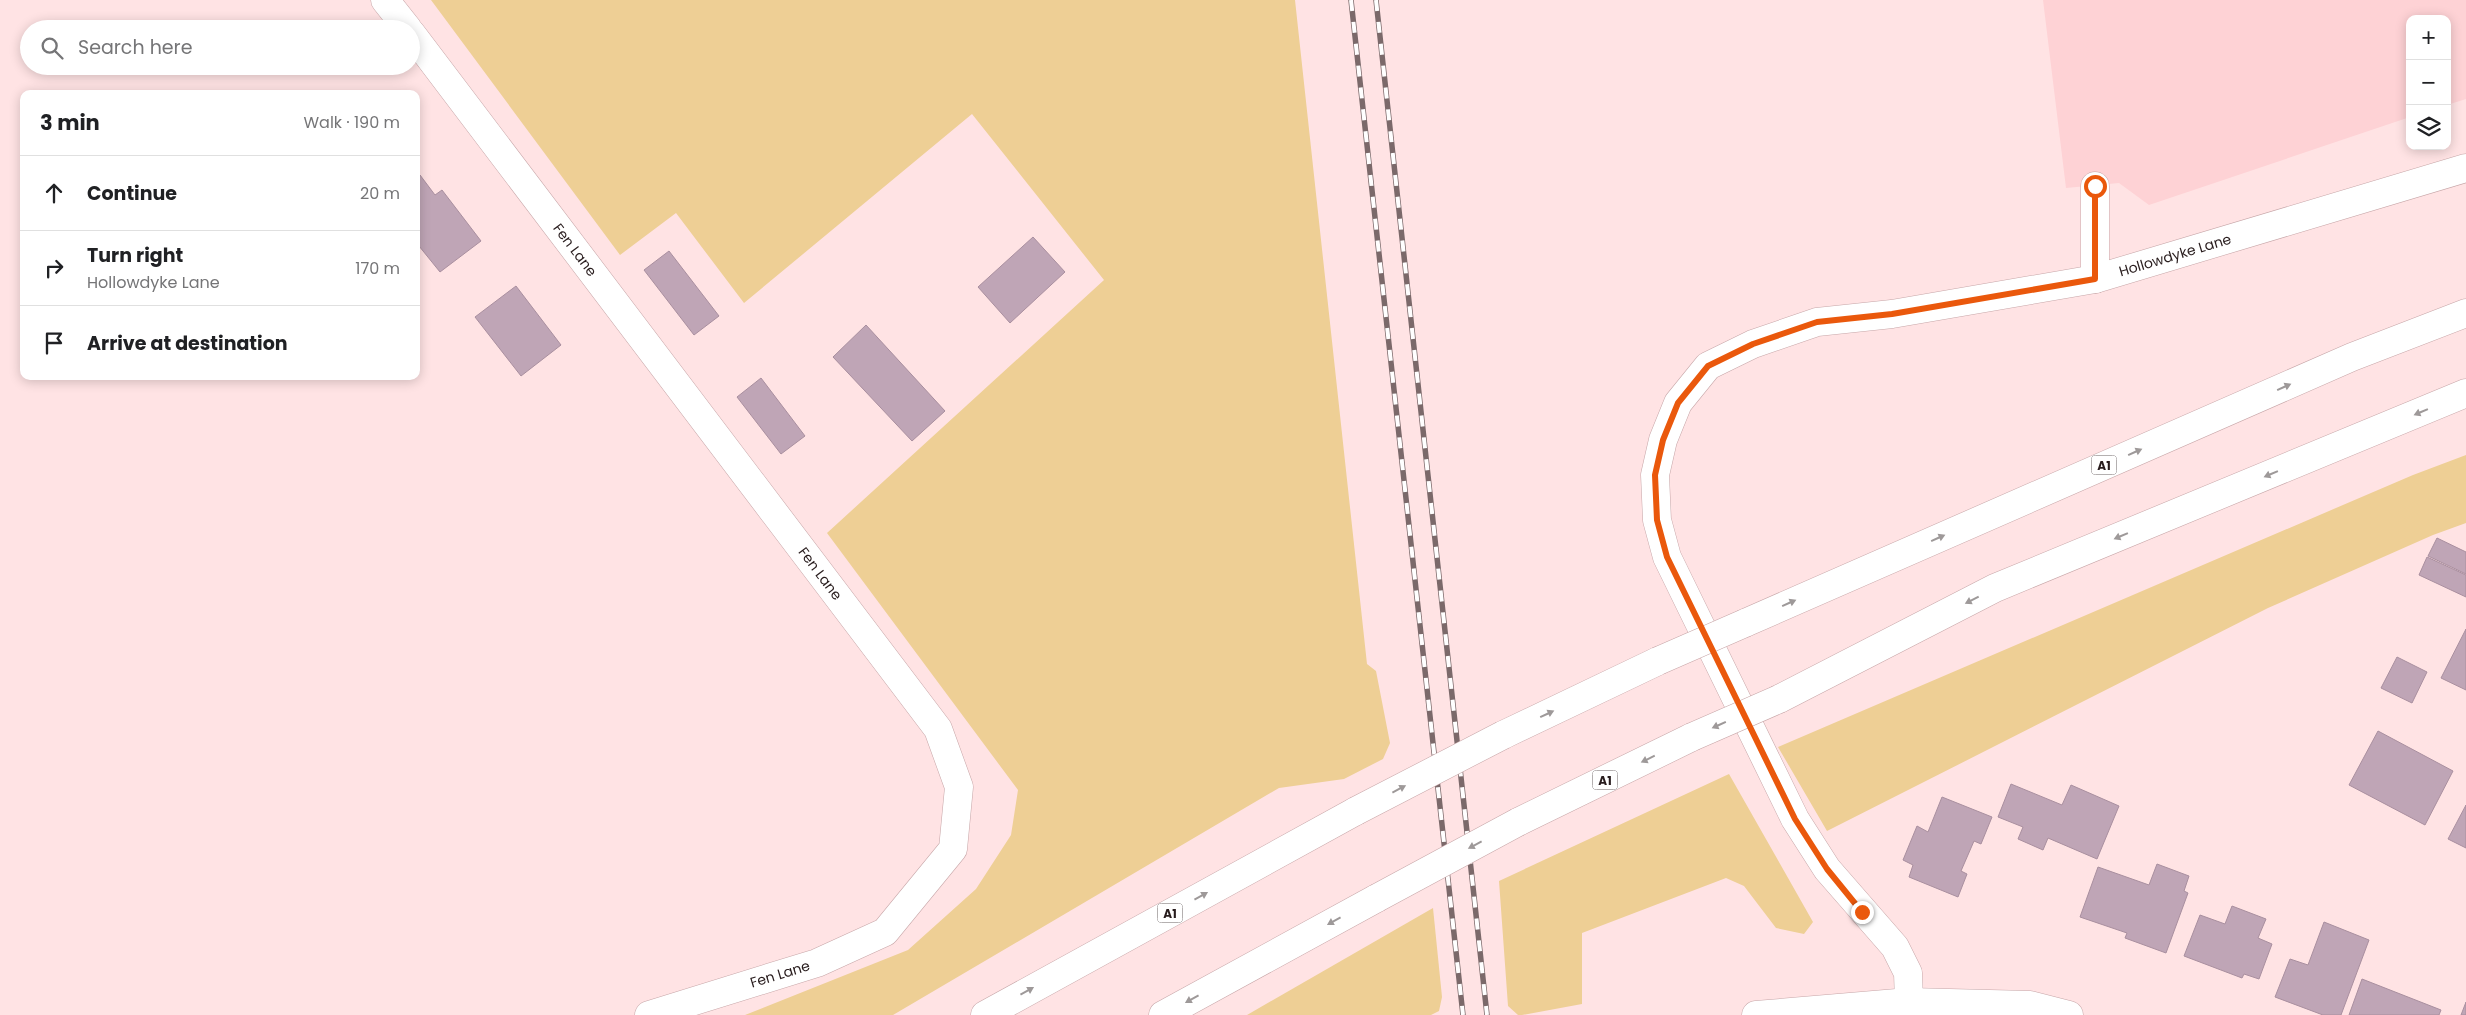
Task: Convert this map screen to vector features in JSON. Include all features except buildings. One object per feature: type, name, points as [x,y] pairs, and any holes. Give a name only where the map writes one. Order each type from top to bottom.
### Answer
[{"type":"main road","points":[[385,0],[401,20]]},
{"type":"main road","name":"Fen Lane","points":[[420,45],[938,729],[959,786],[953,850],[885,932],[816,963],[649,1015]]},
{"type":"main road","name":"Hollowdyke Lane","points":[[1909,1002],[1908,973],[1895,947],[1827,869],[1795,819],[1667,557],[1657,520],[1655,475],[1663,440],[1678,403],[1708,366],[1753,344],[1817,322],[1892,314],[2095,279],[2466,168]]},
{"type":"main road","points":[[2095,186],[2095,279]]},
{"type":"main road","name":"A1","points":[[985,1015],[1356,811],[1503,734],[1658,661],[2352,357],[2466,314]]},
{"type":"main road","name":"A1","points":[[1162,1015],[1518,822],[1692,738],[1779,699],[1995,588],[2466,393]]},
{"type":"main road","points":[[1756,1015],[1909,1002],[2029,1010],[2069,1015]]},
{"type":"shaded area","points":[[431,0],[1295,0],[1367,664],[1376,671],[1390,743],[1383,759],[1344,779],[1279,788],[893,1015],[745,1015],[908,950],[976,889],[1011,835],[1018,790],[827,533],[1104,280],[972,114],[744,303],[676,213],[620,255]]},
{"type":"shaded area","points":[[2043,0],[2466,0],[2466,99],[2451,104],[2451,15],[2406,15],[2406,118],[2149,205],[2119,183],[2066,188]]},
{"type":"shaded area","points":[[2466,455],[2466,523],[2433,535],[2268,608],[1827,831],[1778,747],[2413,475]]},
{"type":"shaded area","points":[[1729,774],[1813,922],[1804,934],[1776,928],[1744,886],[1726,878],[1582,933],[1582,1004],[1522,1015],[1518,1015],[1508,1006],[1499,881]]},
{"type":"shaded area","points":[[1433,908],[1442,997],[1439,1011],[1431,1015],[1247,1015]]},
{"type":"railway","points":[[1351,0],[1463,1015]]},
{"type":"railway","points":[[1376,0],[1487,1015]]},
{"type":"route","points":[[1862,912],[1827,869],[1795,819],[1667,557],[1657,520],[1655,475],[1663,440],[1678,403],[1708,366],[1753,344],[1817,322],[1892,314],[2095,279],[2095,186]]}]
